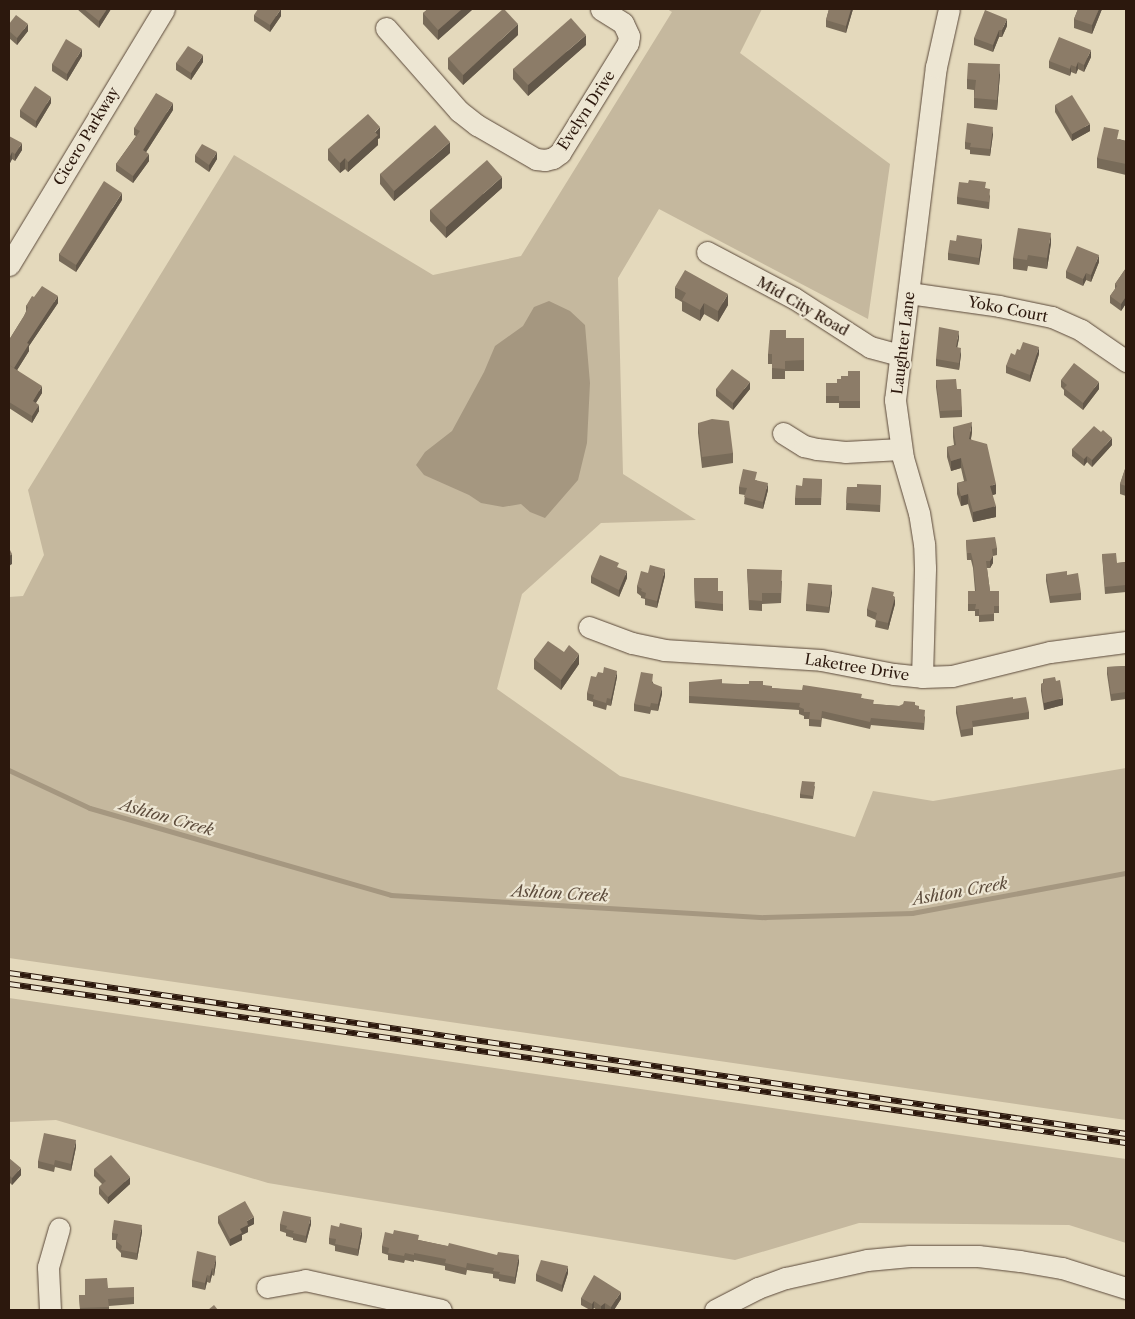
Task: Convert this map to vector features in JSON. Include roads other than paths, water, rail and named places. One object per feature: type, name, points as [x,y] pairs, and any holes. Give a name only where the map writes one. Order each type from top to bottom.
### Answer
[{"type":"street","name":"Cicero Parkway","points":[[9,265],[164,9]]},
{"type":"street","name":"Evelyn Drive","points":[[386,28],[459,111],[478,125],[536,159],[545,160],[553,158],[560,153],[628,43],[629,36],[623,23],[601,9]]},
{"type":"street","name":"Laughter Lane","points":[[922,677],[924,544],[919,514],[901,449],[895,400],[936,67],[949,9]]},
{"type":"street","name":"Mid City Road","points":[[706,252],[794,298],[870,347],[900,354]]},
{"type":"street","name":"Yoko Court","points":[[909,293],[999,306],[1052,317],[1081,330],[1126,361]]},
{"type":"street","points":[[783,433],[804,446],[817,449],[844,452],[901,449]]},
{"type":"street","name":"Laketree Drive","points":[[589,627],[632,643],[664,650],[821,660],[894,674],[922,677],[952,676],[1050,652],[1126,642]]},
{"type":"street","points":[[50,1310],[48,1267],[60,1228]]},
{"type":"street","points":[[716,1310],[758,1288],[786,1278],[867,1260],[910,1256],[978,1256],[1020,1261],[1071,1270],[1126,1288]]},
{"type":"street","points":[[267,1287],[305,1280],[441,1310]]},
{"type":"waterway","name":"Ashton Creek","points":[[9,770],[90,808],[391,895],[765,917],[912,913],[1126,873]]},
{"type":"railway","points":[[9,973],[1126,1134]]},
{"type":"railway","points":[[9,984],[1126,1143]]}]
